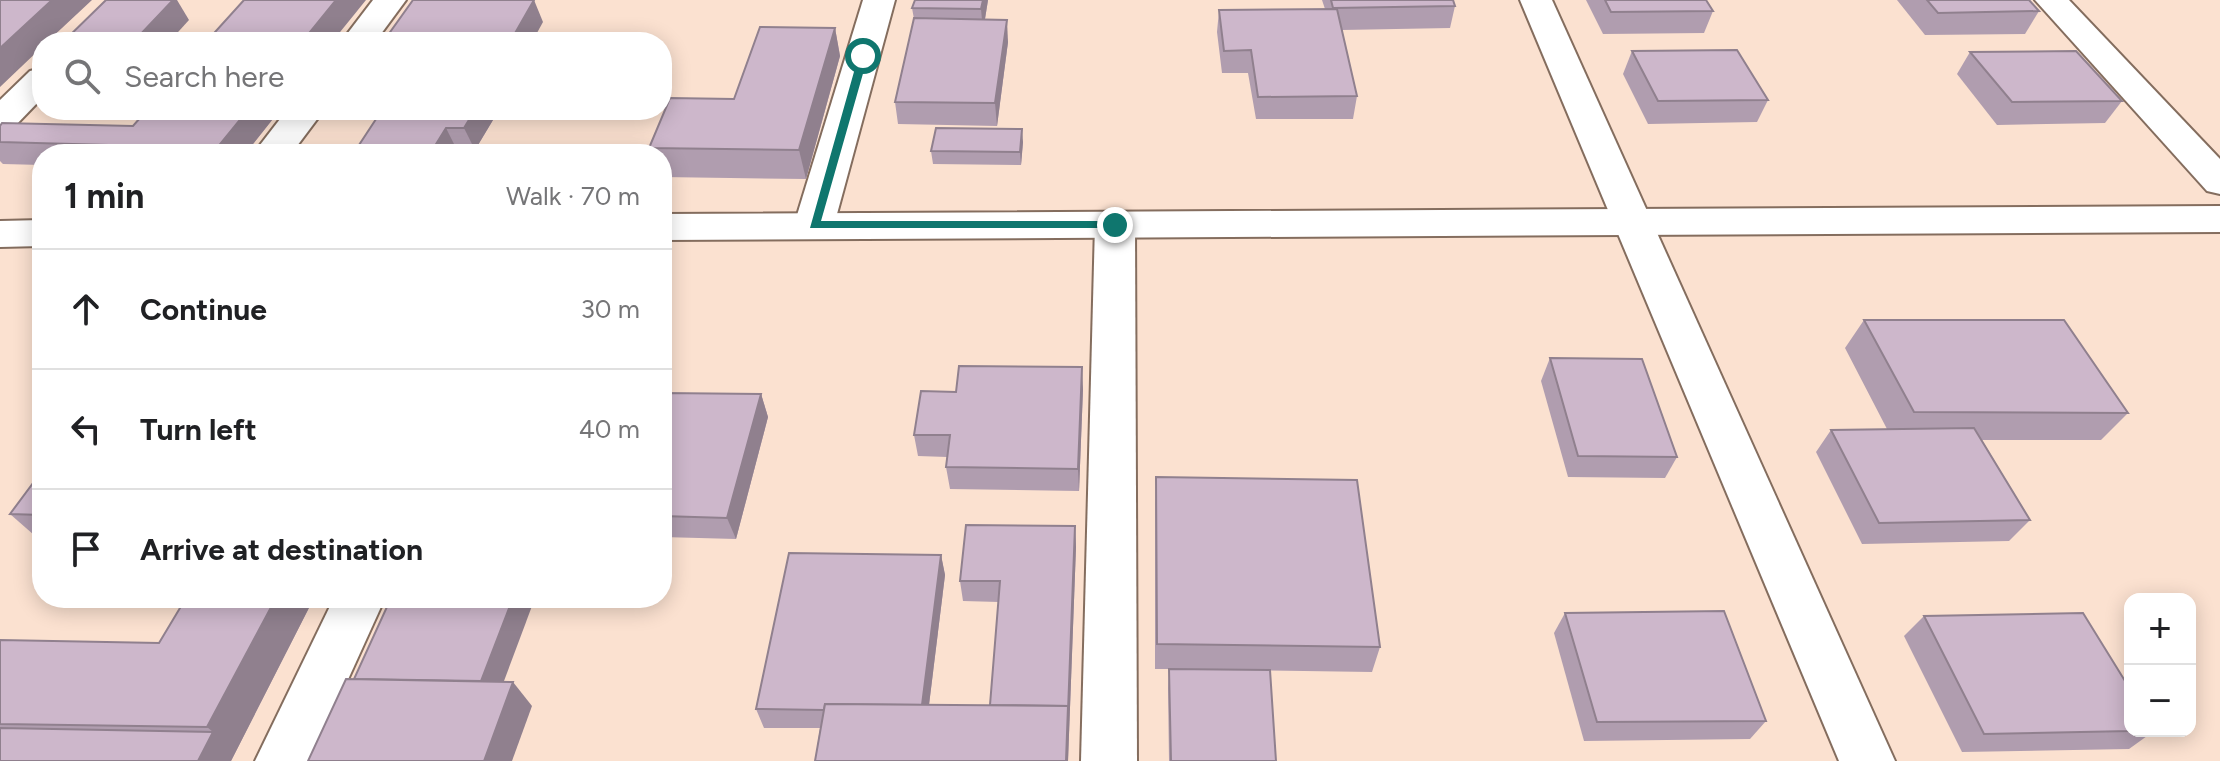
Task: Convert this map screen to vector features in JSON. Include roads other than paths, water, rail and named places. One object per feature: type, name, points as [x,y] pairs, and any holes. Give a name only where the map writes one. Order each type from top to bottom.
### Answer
[{"type":"street","points":[[366,32],[390,0]]},
{"type":"street","points":[[814,225],[879,0]]},
{"type":"street","points":[[1536,0],[1867,761]]},
{"type":"street","points":[[2051,0],[2220,182]]},
{"type":"street","points":[[0,120],[32,88]]},
{"type":"street","points":[[280,144],[298,120]]},
{"type":"street","points":[[672,227],[2220,219]]},
{"type":"street","points":[[1109,761],[1115,225]]},
{"type":"street","points":[[0,234],[32,233]]},
{"type":"street","points":[[283,761],[355,608]]}]
